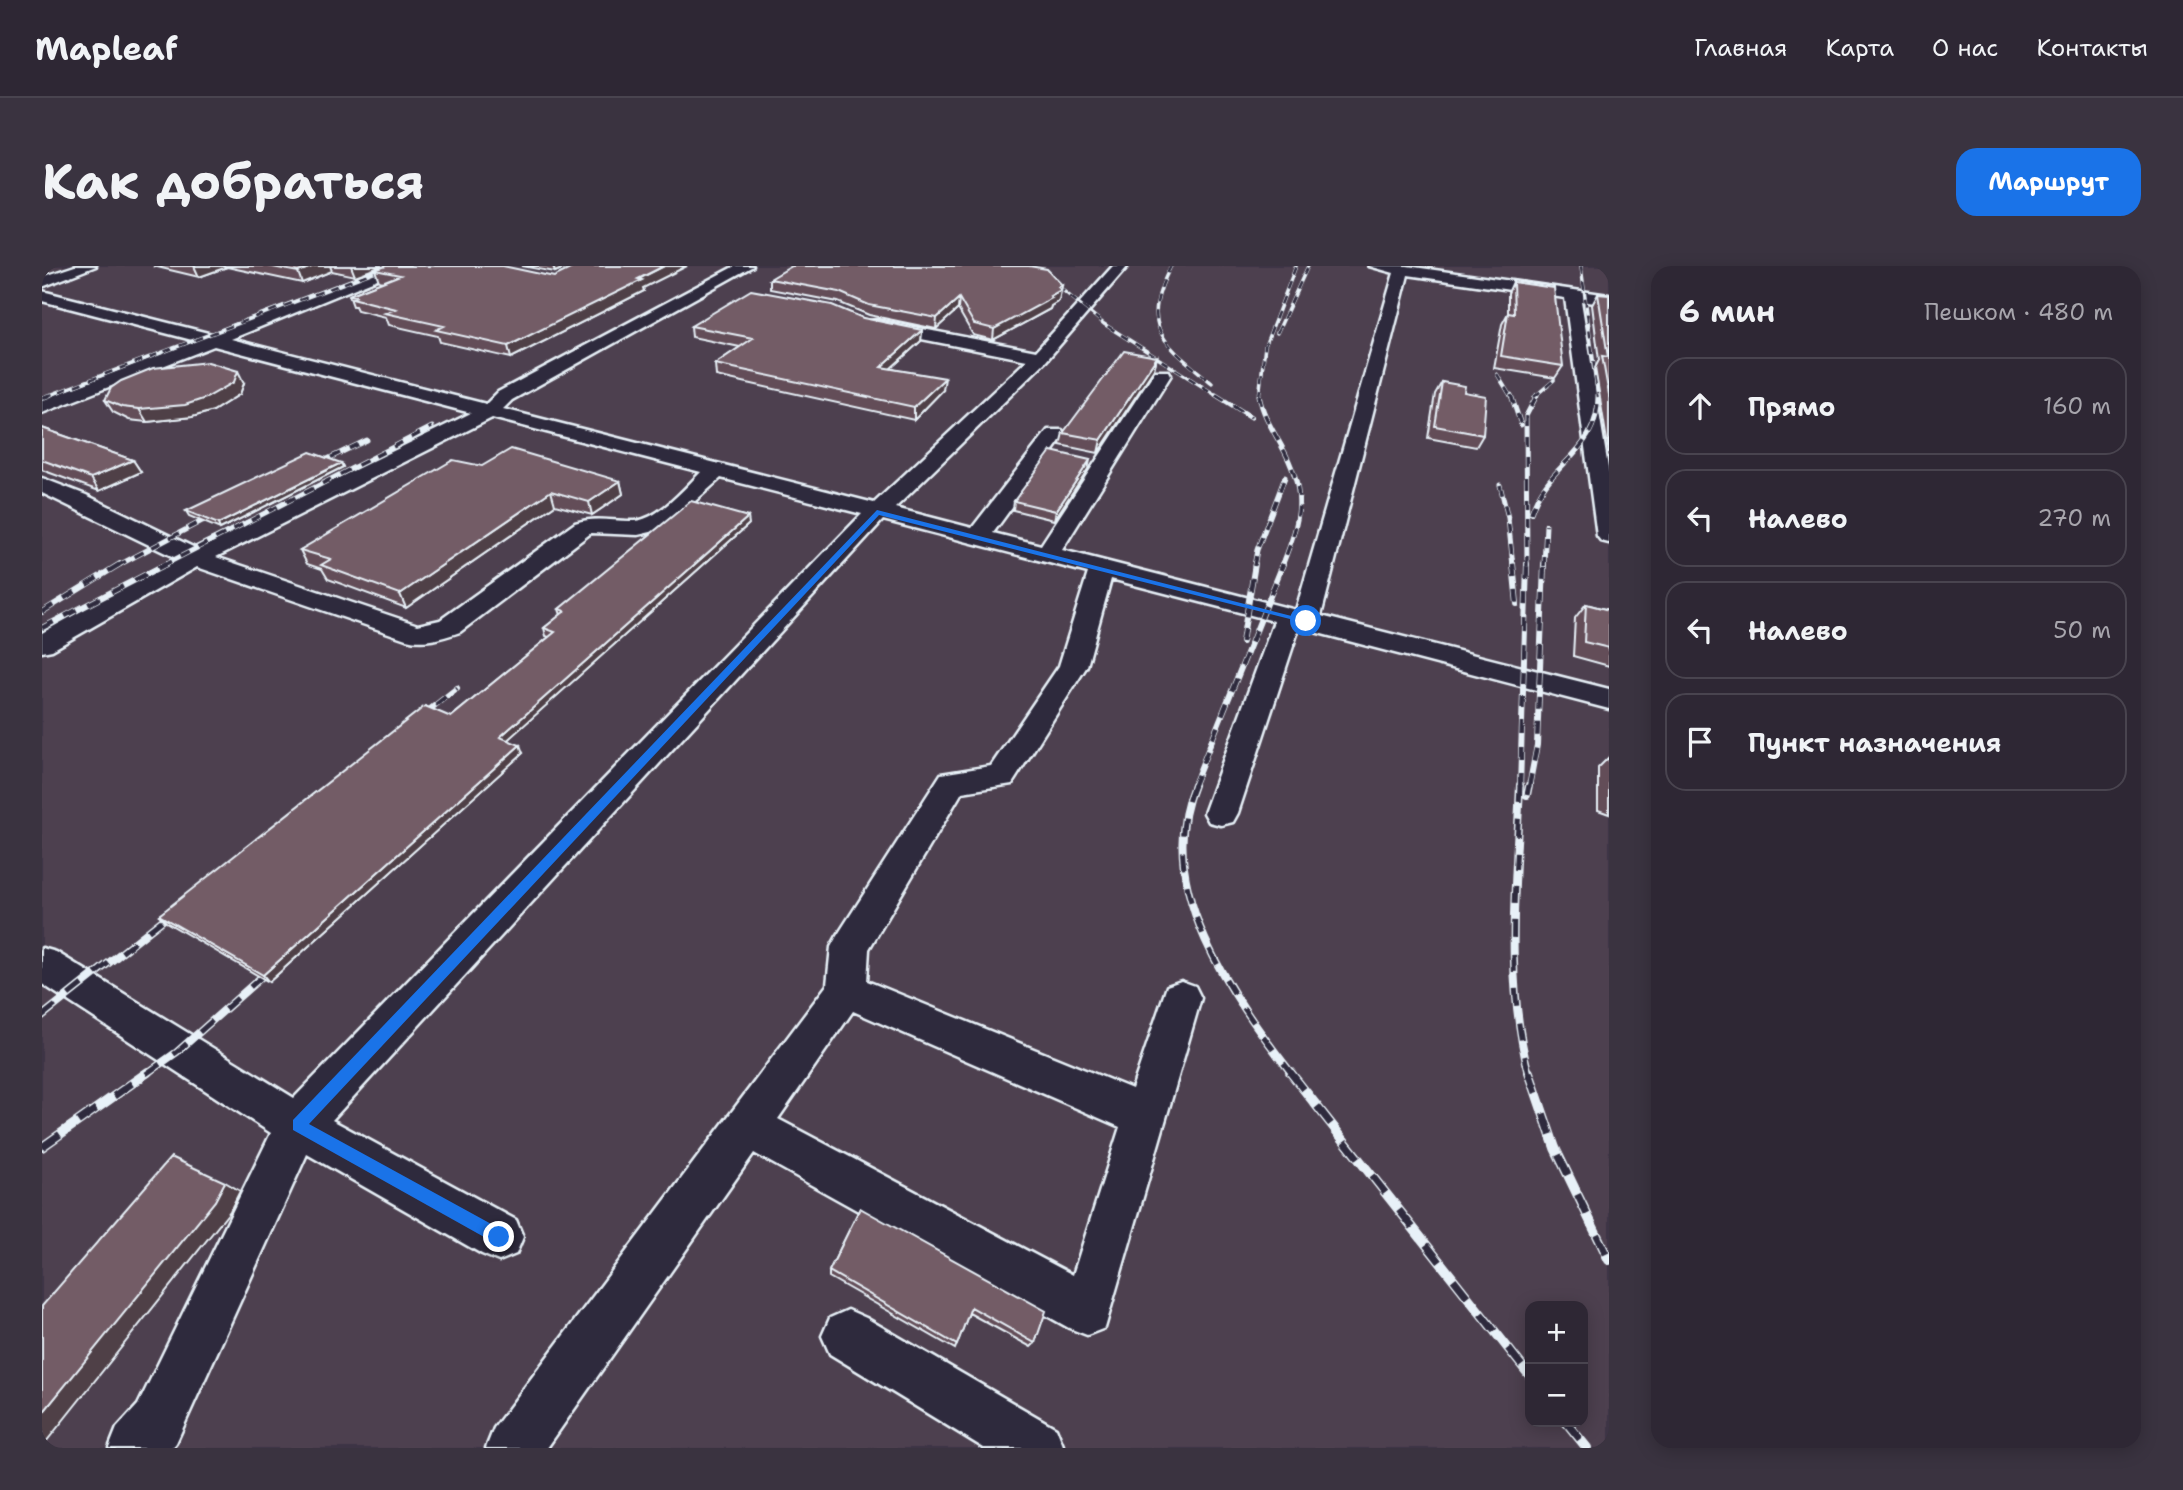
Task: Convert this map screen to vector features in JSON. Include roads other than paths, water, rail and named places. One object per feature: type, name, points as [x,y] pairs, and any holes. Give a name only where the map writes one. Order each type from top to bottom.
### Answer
[{"type":"lane","points":[[42,282],[89,266]]},
{"type":"lane","points":[[42,407],[402,266]]},
{"type":"lane","points":[[42,644],[195,558],[490,411],[505,396],[746,266]]},
{"type":"lane","points":[[137,1448],[157,1424],[298,1125],[877,512],[1040,357],[1121,266]]},
{"type":"lane","points":[[1377,266],[1609,300]]},
{"type":"lane","points":[[1221,813],[1298,618],[1402,270]]},
{"type":"lane","points":[[711,285],[734,289]]},
{"type":"lane","points":[[1572,295],[1591,434],[1609,536]]},
{"type":"lane","points":[[42,296],[1609,699]]},
{"type":"lane","points":[[863,322],[1040,357]]},
{"type":"lane","points":[[1047,554],[1162,375]]},
{"type":"lane","points":[[978,536],[1049,442],[1074,457],[1105,464]]},
{"type":"lane","points":[[42,485],[195,558],[416,633],[433,632],[450,626],[583,527],[606,522],[639,528],[655,523],[718,469]]},
{"type":"lane","points":[[514,1448],[846,990],[849,947],[952,782],[1001,776],[1073,666],[1102,568]]},
{"type":"lane","points":[[42,964],[298,1125],[499,1237]]},
{"type":"lane","points":[[846,990],[1145,1116]]},
{"type":"lane","points":[[748,1126],[1087,1310],[1181,998]]},
{"type":"lane","points":[[848,1336],[1036,1448]]},
{"type":"railway","points":[[45,397],[389,266]]},
{"type":"railway","points":[[1033,266],[1104,324],[1219,397]]},
{"type":"railway","points":[[1171,266],[1161,287],[1157,305],[1157,320],[1161,333],[1181,357],[1212,383]]},
{"type":"railway","points":[[1259,396],[1265,346],[1296,266]]},
{"type":"railway","points":[[1277,333],[1308,266]]},
{"type":"railway","points":[[1581,266],[1598,396]]},
{"type":"railway","points":[[1497,374],[1511,397]]},
{"type":"railway","points":[[1534,397],[1554,380]]},
{"type":"railway","points":[[42,398],[50,395]]},
{"type":"railway","points":[[1216,395],[1251,417]]},
{"type":"railway","points":[[1511,395],[1521,425]]},
{"type":"railway","points":[[1527,564],[1526,416],[1537,395]]},
{"type":"railway","points":[[1259,396],[1268,421],[1290,462],[1298,492],[1299,506],[1294,534],[1282,566]]},
{"type":"railway","points":[[1531,513],[1549,481],[1582,445],[1596,415],[1598,396]]},
{"type":"railway","points":[[162,566],[432,427]]},
{"type":"railway","points":[[313,466],[367,440]]},
{"type":"railway","points":[[1254,566],[1257,550],[1285,477]]},
{"type":"railway","points":[[1500,485],[1508,518],[1513,566]]},
{"type":"railway","points":[[117,566],[219,512]]},
{"type":"railway","points":[[1544,566],[1546,525]]},
{"type":"railway","points":[[42,612],[120,564]]},
{"type":"railway","points":[[42,628],[166,564]]},
{"type":"railway","points":[[1242,642],[1255,564]]},
{"type":"railway","points":[[1193,787],[1283,564]]},
{"type":"railway","points":[[1513,564],[1517,604]]},
{"type":"railway","points":[[1520,787],[1527,564]]},
{"type":"railway","points":[[1529,787],[1537,745],[1544,564]]},
{"type":"railway","points":[[415,721],[457,688]]},
{"type":"railway","points":[[1194,785],[1184,824],[1183,862],[1191,901],[1205,939],[1224,976],[1292,1074]]},
{"type":"railway","points":[[1520,785],[1514,894],[1514,967],[1521,1039],[1529,1074]]},
{"type":"railway","points":[[1527,795],[1529,785]]},
{"type":"railway","points":[[42,1016],[179,907]]},
{"type":"railway","points":[[146,1074],[177,1052],[276,964]]},
{"type":"railway","points":[[42,1147],[148,1072]]},
{"type":"railway","points":[[1290,1072],[1525,1370]]},
{"type":"railway","points":[[1529,1072],[1555,1148],[1609,1260]]},
{"type":"railway","points":[[1570,1427],[1587,1448]]}]
